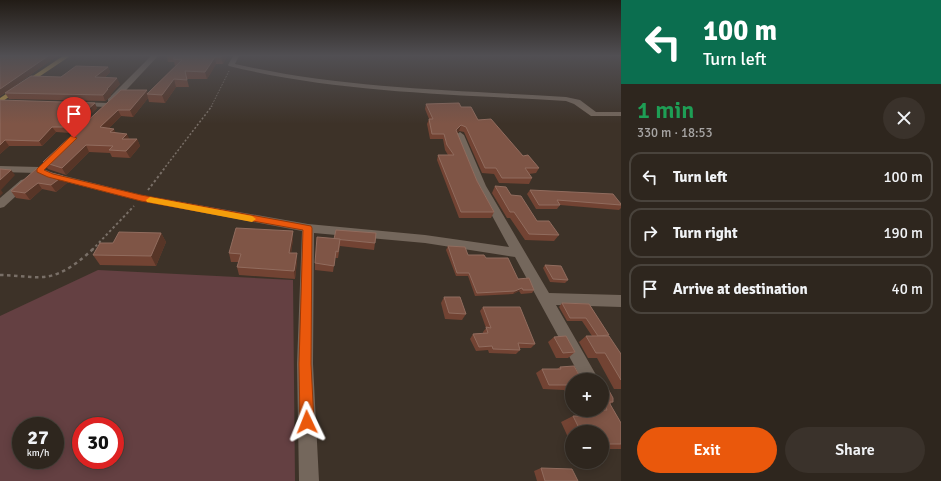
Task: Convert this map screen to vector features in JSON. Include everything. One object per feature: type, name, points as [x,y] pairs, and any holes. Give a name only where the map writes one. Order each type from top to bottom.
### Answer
[{"type":"main road","points":[[0,102],[34,78]]},
{"type":"street","points":[[96,116],[133,78]]},
{"type":"street","points":[[297,78],[405,90],[570,99],[594,114],[621,114]]},
{"type":"street","points":[[0,102],[15,102]]},
{"type":"street","points":[[69,104],[108,105]]},
{"type":"street","points":[[460,135],[481,186],[587,373]]},
{"type":"street","points":[[0,169],[42,168],[50,175],[141,198],[308,228],[425,239],[519,253]]},
{"type":"street","points":[[0,204],[42,168]]},
{"type":"street","points":[[308,228],[305,364],[309,481]]},
{"type":"street","points":[[545,299],[621,301]]},
{"type":"shaded area","points":[[98,270],[293,280],[295,481],[0,481],[0,316]]},
{"type":"building","points":[[0,78],[15,78],[0,89]]},
{"type":"building","points":[[27,78],[117,78],[103,95],[5,93]]},
{"type":"building","points":[[163,78],[187,78],[187,80],[174,79],[162,95],[147,94]]},
{"type":"building","points":[[121,90],[147,90],[130,110],[118,110],[100,127],[114,129],[110,132],[127,134],[122,139],[137,139],[126,151],[109,150],[113,146],[86,145],[62,168],[43,162]]},
{"type":"building","points":[[0,100],[95,103],[68,127],[52,127],[39,141],[5,140],[0,145]]},
{"type":"building","points":[[459,103],[461,107],[471,107],[478,120],[491,119],[523,156],[528,155],[539,168],[525,168],[532,178],[502,178],[496,168],[485,168],[466,127],[461,125],[456,130],[477,181],[494,212],[461,212],[438,155],[454,155],[447,145],[444,134],[432,134],[429,119],[433,119],[426,104]]},
{"type":"building","points":[[0,169],[11,170],[0,180]]},
{"type":"building","points":[[36,169],[63,176],[51,185],[38,183],[25,193],[11,191]]},
{"type":"building","points":[[495,186],[506,187],[511,195],[521,196],[537,221],[549,221],[559,235],[529,234],[514,212],[510,212]]},
{"type":"building","points":[[530,190],[613,194],[621,205],[557,200],[560,205],[539,205]]},
{"type":"building","points":[[236,228],[293,231],[289,253],[297,253],[294,271],[237,267],[241,254],[229,253]]},
{"type":"building","points":[[336,230],[376,233],[375,243],[334,239]]},
{"type":"building","points":[[119,232],[161,233],[151,256],[93,255],[100,243],[113,243]]},
{"type":"building","points":[[317,237],[340,239],[338,252],[336,251],[334,266],[315,263]]},
{"type":"building","points":[[448,246],[465,247],[468,255],[484,255],[486,258],[508,258],[518,279],[529,278],[534,290],[523,290],[522,288],[515,291],[477,293],[469,273],[457,273]]},
{"type":"building","points":[[545,265],[561,266],[568,280],[553,279]]},
{"type":"building","points":[[444,297],[460,297],[466,314],[449,313]]},
{"type":"building","points":[[562,303],[589,304],[609,335],[598,336],[586,318],[570,318]]},
{"type":"building","points":[[483,307],[520,307],[535,344],[518,343],[520,350],[493,349],[492,346],[479,347],[473,334],[488,333],[486,327],[491,328]]},
{"type":"building","points":[[566,336],[575,352],[563,353],[554,337]]},
{"type":"building","points":[[586,336],[609,336],[621,354],[621,380],[605,353],[596,353]]},
{"type":"building","points":[[574,366],[578,373],[565,373],[565,385],[549,385],[542,369],[561,369],[560,367]]},
{"type":"building","points":[[609,391],[613,398],[613,402],[610,402],[610,404],[621,423],[621,444],[609,444],[609,425],[578,425],[574,417],[609,417]]},
{"type":"building","points":[[541,468],[572,469],[578,481],[545,481]]},
{"type":"slow traffic","points":[[150,200],[252,219]]},
{"type":"route","points":[[74,138],[39,170],[50,175],[67,178],[141,198],[308,228],[305,364],[307,422]]}]
